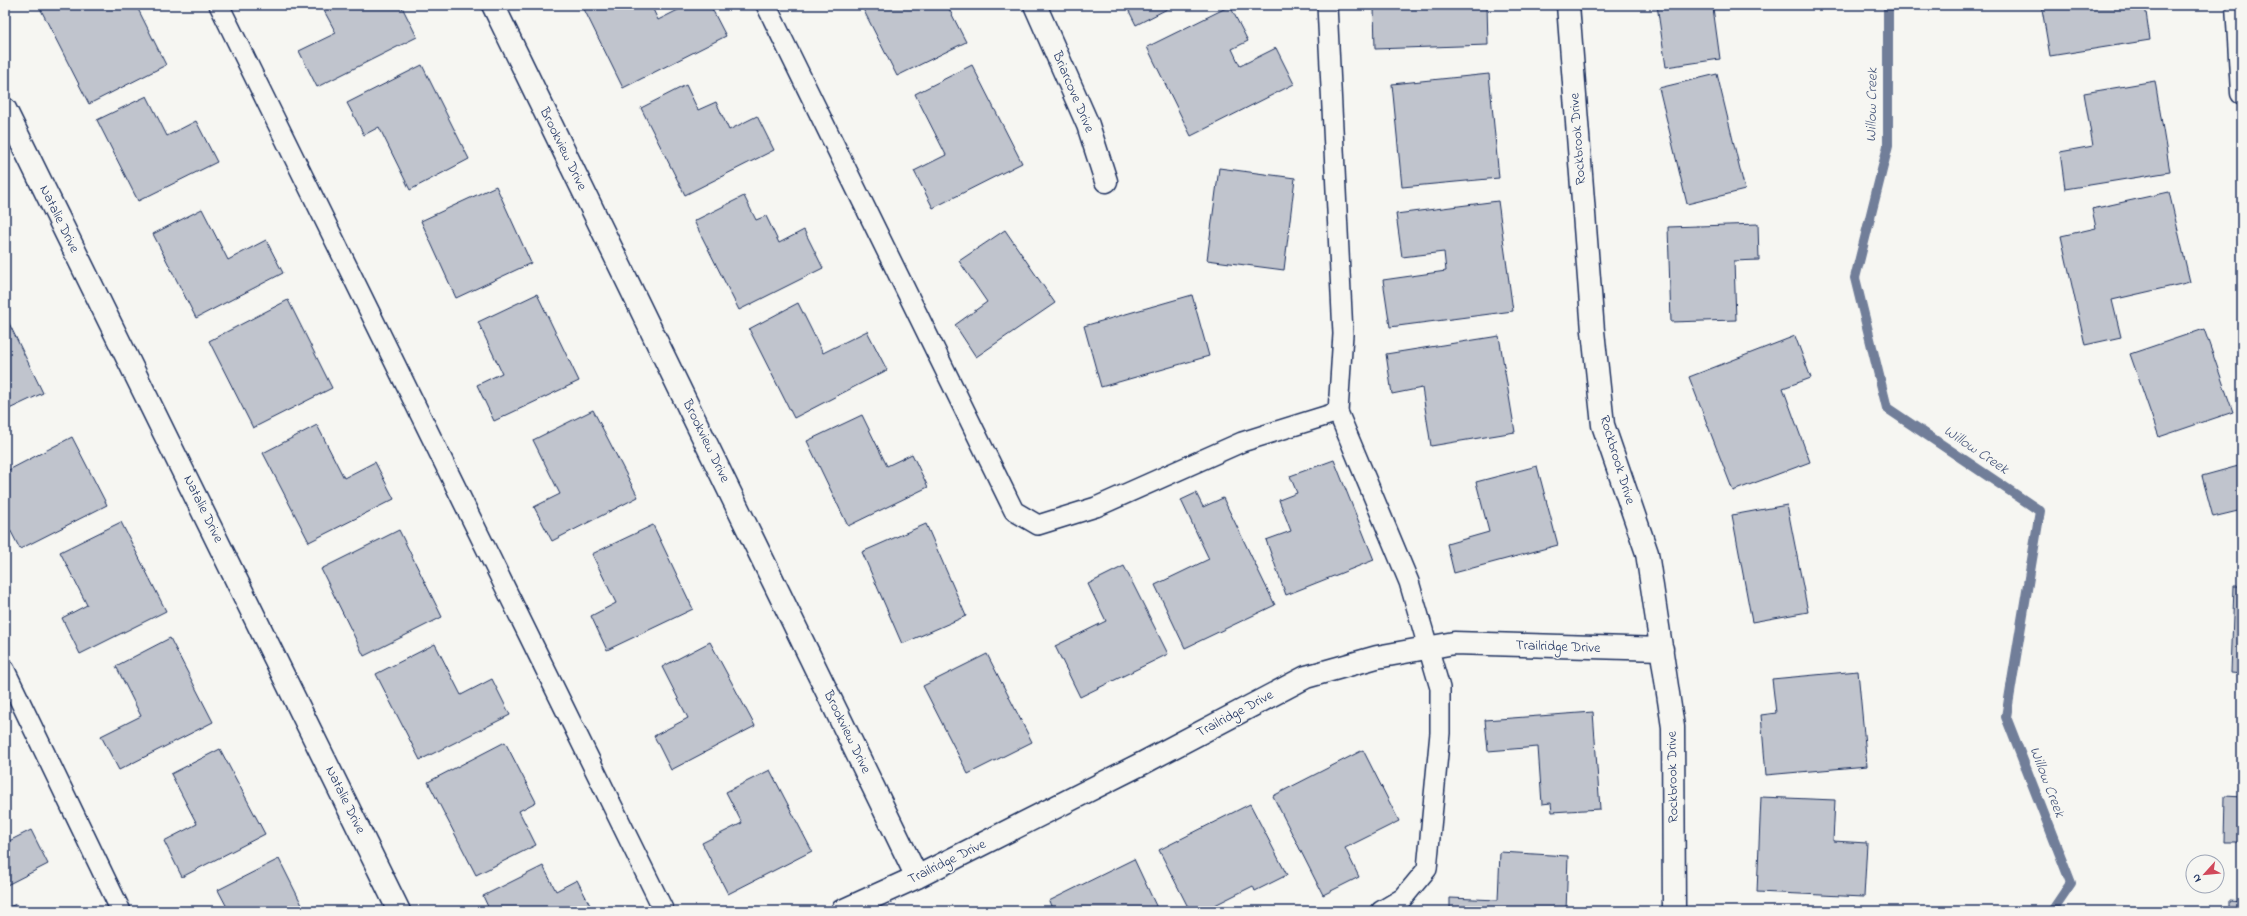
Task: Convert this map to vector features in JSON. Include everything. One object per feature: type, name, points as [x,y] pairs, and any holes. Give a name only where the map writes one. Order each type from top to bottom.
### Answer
[{"type":"street","name":"Brookview Drive","points":[[493,5],[918,877]]},
{"type":"street","name":"Briarcove Drive","points":[[1035,5],[1088,124],[1106,181]]},
{"type":"street","name":"Rockbrook Drive","points":[[1568,5],[1593,331],[1603,424],[1647,553],[1673,727],[1674,911]]},
{"type":"street","points":[[2238,5],[2242,93]]},
{"type":"street","name":"Natalie Drive","points":[[5,109],[399,911]]},
{"type":"street","name":"Trailridge Drive","points":[[842,911],[918,877],[1143,763],[1306,677],[1377,656],[1454,643],[1662,649]]},
{"type":"lane","points":[[219,5],[664,911]]},
{"type":"lane","points":[[766,5],[1014,512],[1038,525],[1096,507],[1242,442],[1338,412]]},
{"type":"lane","points":[[1327,5],[1343,334],[1338,412],[1408,582],[1440,688],[1440,733],[1427,869],[1403,898],[1381,911]]},
{"type":"lane","points":[[5,670],[121,911]]},
{"type":"building","points":[[46,5],[136,5],[166,65],[89,104],[40,8]]},
{"type":"building","points":[[321,5],[401,5],[417,37],[317,87],[299,51],[336,33]]},
{"type":"building","points":[[582,5],[651,5],[658,20],[688,5],[710,5],[726,36],[623,88]]},
{"type":"building","points":[[861,5],[947,5],[966,42],[897,76]]},
{"type":"building","points":[[1126,5],[1175,5],[1136,25]]},
{"type":"building","points":[[1487,5],[1488,45],[1375,49],[1374,7]]},
{"type":"building","points":[[1657,5],[1734,5],[1713,8],[1720,59],[1666,67]]},
{"type":"building","points":[[2064,5],[2145,5],[2150,40],[2050,56],[2042,9]]},
{"type":"building","points":[[1230,6],[1248,41],[1232,49],[1240,66],[1276,48],[1294,84],[1191,136],[1147,47]]},
{"type":"building","points":[[422,65],[469,159],[410,190],[379,127],[364,135],[347,103]]},
{"type":"building","points":[[972,65],[1022,163],[933,208],[914,171],[946,155],[915,94]]},
{"type":"building","points":[[1489,74],[1499,178],[1402,187],[1392,84]]},
{"type":"building","points":[[1717,74],[1745,190],[1687,204],[1659,88]]},
{"type":"building","points":[[2155,81],[2170,172],[2065,189],[2060,152],[2093,146],[2084,93]]},
{"type":"building","points":[[686,85],[698,110],[716,102],[729,130],[757,116],[774,150],[685,195],[641,108]]},
{"type":"building","points":[[147,96],[167,136],[196,121],[217,162],[138,201],[97,120]]},
{"type":"building","points":[[1219,168],[1295,178],[1284,270],[1207,260]]},
{"type":"building","points":[[496,186],[531,263],[456,298],[421,221]]},
{"type":"building","points":[[2169,192],[2190,282],[2112,300],[2121,337],[2085,345],[2061,236],[2096,228],[2092,209]]},
{"type":"building","points":[[744,196],[756,220],[766,216],[779,243],[804,230],[823,268],[739,310],[694,221]]},
{"type":"building","points":[[1498,201],[1513,311],[1390,327],[1383,280],[1446,271],[1444,252],[1402,257],[1396,214]]},
{"type":"building","points":[[202,209],[228,260],[266,240],[283,273],[196,318],[153,234]]},
{"type":"building","points":[[1758,224],[1759,260],[1734,261],[1736,320],[1671,322],[1668,227]]},
{"type":"building","points":[[1005,230],[1055,303],[976,357],[955,325],[987,302],[959,261]]},
{"type":"building","points":[[537,294],[579,381],[494,421],[477,385],[502,373],[478,322]]},
{"type":"building","points":[[1192,295],[1209,356],[1101,387],[1084,326]]},
{"type":"building","points":[[288,300],[332,388],[253,428],[209,341]]},
{"type":"building","points":[[798,303],[823,353],[867,331],[887,370],[794,418],[749,329]]},
{"type":"building","points":[[5,315],[43,393],[5,411]]},
{"type":"building","points":[[2204,329],[2233,412],[2159,437],[2130,354]]},
{"type":"building","points":[[1499,336],[1515,432],[1431,446],[1422,388],[1392,394],[1386,354]]},
{"type":"building","points":[[1795,336],[1811,378],[1783,388],[1810,462],[1733,491],[1689,377]]},
{"type":"building","points":[[593,410],[638,497],[552,541],[534,507],[560,494],[533,440]]},
{"type":"building","points":[[862,415],[887,466],[912,454],[928,487],[848,526],[807,441]]},
{"type":"building","points":[[317,425],[344,478],[375,462],[394,499],[309,542],[263,453]]},
{"type":"building","points":[[72,437],[107,505],[20,549],[5,520],[5,472]]},
{"type":"building","points":[[1334,460],[1374,560],[1286,595],[1266,540],[1291,531],[1279,500],[1297,493],[1290,476]]},
{"type":"building","points":[[2242,465],[2242,510],[2213,517],[2202,476]]},
{"type":"building","points":[[1537,466],[1558,545],[1454,573],[1447,544],[1489,532],[1476,482]]},
{"type":"building","points":[[1196,493],[1203,507],[1223,498],[1275,605],[1185,648],[1155,585],[1209,559],[1181,500]]},
{"type":"building","points":[[1787,505],[1808,612],[1752,622],[1732,515]]},
{"type":"building","points":[[121,522],[166,611],[80,654],[62,618],[87,605],[60,552]]},
{"type":"building","points":[[926,524],[966,616],[902,644],[862,552]]},
{"type":"building","points":[[653,525],[693,609],[607,650],[591,616],[616,603],[592,554]]},
{"type":"building","points":[[399,530],[442,617],[364,656],[321,569]]},
{"type":"building","points":[[1124,566],[1168,654],[1080,697],[1055,646],[1106,621],[1088,584]]},
{"type":"building","points":[[2234,586],[2242,586],[2242,674],[2231,673]]},
{"type":"building","points":[[170,638],[213,722],[119,770],[101,736],[141,716],[116,666]]},
{"type":"building","points":[[710,642],[755,726],[671,770],[654,736],[688,718],[662,667]]},
{"type":"building","points":[[435,644],[461,695],[492,679],[510,715],[420,760],[376,674]]},
{"type":"building","points":[[987,654],[1032,742],[968,774],[923,686]]},
{"type":"building","points":[[1858,671],[1867,766],[1766,775],[1761,715],[1776,713],[1772,679]]},
{"type":"building","points":[[1593,712],[1600,809],[1552,812],[1551,803],[1542,804],[1538,747],[1488,751],[1485,720]]},
{"type":"building","points":[[505,742],[536,802],[519,811],[536,845],[476,875],[428,782]]},
{"type":"building","points":[[220,749],[265,834],[182,877],[164,841],[197,824],[171,774]]},
{"type":"building","points":[[1363,750],[1399,821],[1345,848],[1359,877],[1323,895],[1273,796]]},
{"type":"building","points":[[770,770],[812,851],[728,894],[702,843],[742,823],[726,792]]},
{"type":"building","points":[[2225,796],[2242,797],[2242,842],[2224,842]]},
{"type":"building","points":[[1761,797],[1835,800],[1833,841],[1867,843],[1864,897],[1757,892]]},
{"type":"building","points":[[1250,804],[1287,875],[1255,891],[1253,886],[1203,911],[1190,911],[1159,850]]},
{"type":"building","points":[[31,830],[48,864],[5,886],[5,843]]},
{"type":"building","points":[[1500,852],[1568,856],[1566,911],[1450,911],[1450,898],[1498,900]]},
{"type":"building","points":[[279,859],[305,911],[229,911],[218,890]]},
{"type":"building","points":[[1134,859],[1158,910],[1053,911],[1049,901]]},
{"type":"building","points":[[543,866],[556,891],[577,880],[593,911],[490,911],[483,896]]},
{"type":"building","points":[[2230,900],[2242,901],[2242,911],[2230,911]]},
{"type":"building","points":[[16,904],[20,911],[5,911],[5,909]]},
{"type":"waterway","name":"Willow Creek","points":[[1888,5],[1888,146],[1855,278],[1887,408],[2040,511],[2006,717],[2071,883],[2052,911]]}]
